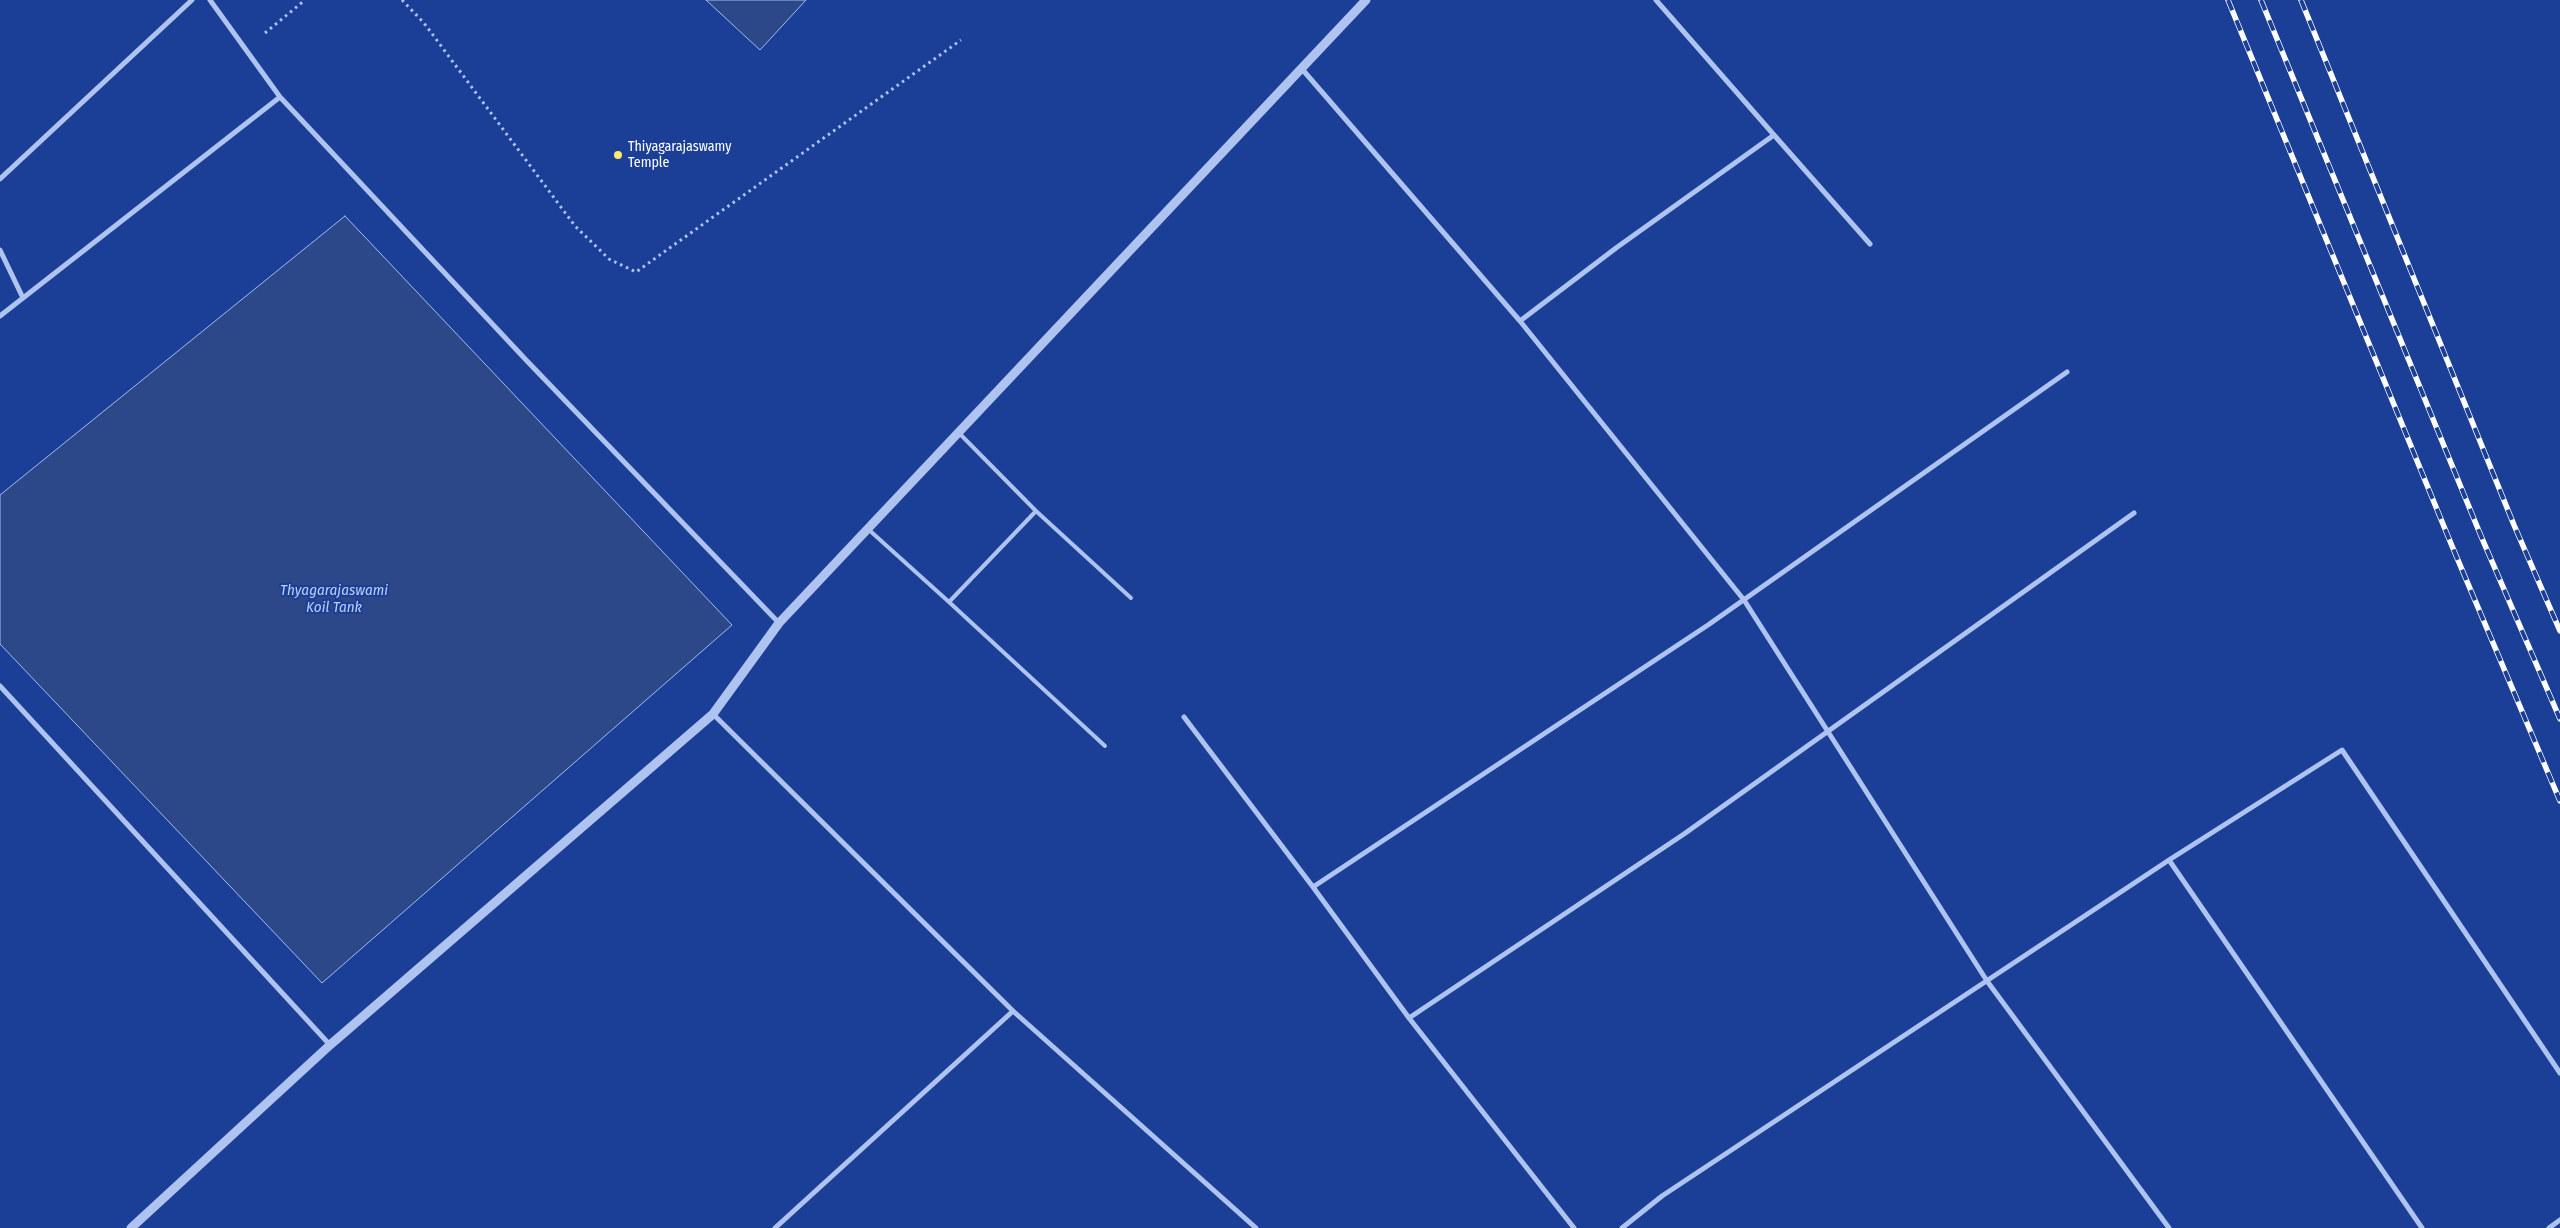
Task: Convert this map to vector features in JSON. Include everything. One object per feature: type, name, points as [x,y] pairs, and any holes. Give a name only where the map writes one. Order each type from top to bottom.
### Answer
[{"type":"street","points":[[0,179],[192,0]]},
{"type":"street","points":[[210,0],[280,97],[527,361],[779,623]]},
{"type":"street","points":[[131,1228],[330,1046],[713,714],[779,623],[1366,0]]},
{"type":"street","points":[[1656,0],[1870,244]]},
{"type":"street","points":[[1302,70],[1520,321],[1744,600],[1826,733],[1987,981],[2169,1228]]},
{"type":"street","points":[[0,316],[280,97]]},
{"type":"street","points":[[1520,321],[1616,248],[1774,135]]},
{"type":"street","points":[[0,250],[23,298]]},
{"type":"street","points":[[1313,887],[1744,600],[2067,372]]},
{"type":"street","points":[[1409,1018],[1684,834],[2134,513]]},
{"type":"street","points":[[0,686],[330,1046]]},
{"type":"street","points":[[713,714],[1013,1011],[1256,1228]]},
{"type":"street","points":[[1184,717],[1313,887],[1409,1018],[1574,1228]]},
{"type":"street","points":[[1622,1228],[1662,1196],[2169,860],[2342,750],[2560,1073]]},
{"type":"street","points":[[2169,860],[2422,1228]]},
{"type":"street","points":[[775,1228],[1013,1011]]},
{"type":"street","points":[[2550,1228],[2560,1220]]},
{"type":"lane","points":[[960,433],[1036,511],[1131,598]]},
{"type":"lane","points":[[949,602],[1036,511]]},
{"type":"lane","points":[[868,529],[1106,746]]},
{"type":"path","points":[[246,50],[305,0]]},
{"type":"path","points":[[402,0],[424,23],[575,226],[609,259],[636,272],[961,40]]},
{"type":"water","points":[[706,0],[806,0],[760,50]]},
{"type":"water","name":"Thyagarajaswami Koil Tank","points":[[345,216],[732,625],[322,983],[0,644],[0,495]]},
{"type":"railway","points":[[2228,0],[2452,546],[2560,801]]},
{"type":"railway","points":[[2261,0],[2481,536],[2560,719]]},
{"type":"railway","points":[[2301,0],[2514,525],[2560,631]]},
{"type":"place","name":"Thiyagarajaswamy Temple","points":[[618,155]]}]
